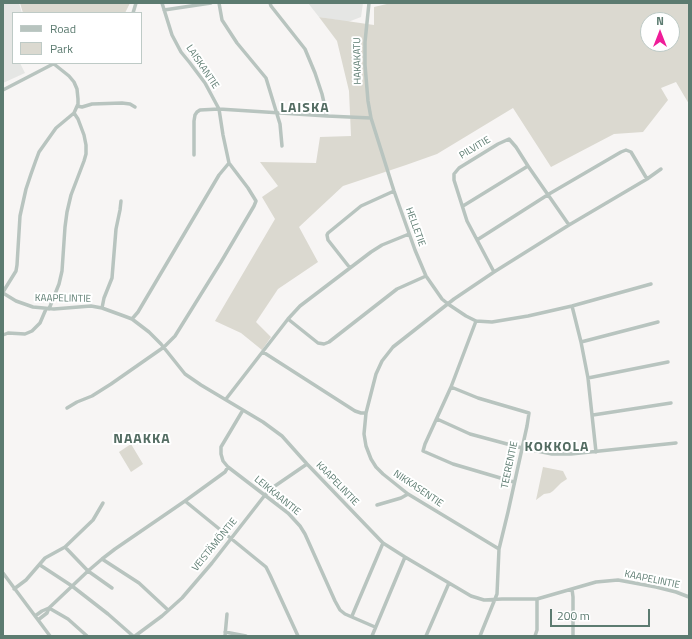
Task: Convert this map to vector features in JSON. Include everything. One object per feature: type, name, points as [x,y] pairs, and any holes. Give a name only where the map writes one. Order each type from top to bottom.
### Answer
[{"type":"street","name":"LAISKANTIE","points":[[162,3],[172,35],[181,52],[205,83],[219,109],[229,163]]},
{"type":"street","points":[[164,10],[211,3]]},
{"type":"street","points":[[219,3],[222,20],[237,43],[266,78],[280,124],[282,146]]},
{"type":"street","points":[[270,3],[305,49],[320,87],[327,116]]},
{"type":"street","name":"HAKAKATU","points":[[369,3],[365,42],[365,66],[371,118]]},
{"type":"street","points":[[3,90],[55,64],[74,82],[77,89],[78,99],[74,113],[56,128],[39,152],[26,189],[20,216],[16,271],[3,292]]},
{"type":"street","points":[[77,106],[82,107],[92,104],[122,103],[130,104],[135,107]]},
{"type":"street","points":[[194,155],[194,115],[200,110],[219,109],[371,118]]},
{"type":"street","points":[[3,335],[8,333],[25,334],[32,332],[40,323],[48,309],[59,284],[62,271],[67,212],[86,154],[84,135],[74,113]]},
{"type":"street","name":"HELLETIE","points":[[371,118],[394,191],[426,276],[442,299],[459,312],[476,321]]},
{"type":"street","name":"PILVITIE","points":[[494,272],[467,221],[454,180],[454,174],[458,168],[509,139],[549,194],[569,225]]},
{"type":"street","points":[[477,240],[549,194],[626,150],[631,152],[647,180]]},
{"type":"street","points":[[67,408],[92,396],[111,384],[164,348],[175,336],[247,219],[256,200],[229,163],[219,175],[138,312],[132,319]]},
{"type":"street","points":[[463,206],[528,166]]},
{"type":"street","name":"NIKKASENTIE","points":[[499,549],[408,494],[382,474],[376,467],[366,446],[364,434],[366,413],[376,374],[382,361],[393,347],[448,304],[494,272],[569,225],[647,180],[661,169]]},
{"type":"street","points":[[350,268],[328,240],[328,232],[361,206],[394,191]]},
{"type":"street","points":[[102,308],[104,298],[112,278],[116,229],[121,201]]},
{"type":"street","points":[[226,399],[288,319],[300,306],[371,252],[382,245],[409,234]]},
{"type":"street","points":[[288,319],[318,343],[324,344],[397,289],[426,276]]},
{"type":"street","points":[[514,482],[453,464],[423,451],[451,387],[476,321],[500,321],[528,316],[572,306],[651,284]]},
{"type":"street","name":"KAAPELINTIE","points":[[3,292],[16,301],[33,307],[48,309],[91,306],[102,308],[132,319],[149,332],[164,348],[184,374],[279,433],[383,543],[471,596],[484,600],[537,599],[596,582],[618,580],[656,587],[689,597]]},
{"type":"street","points":[[572,306],[588,378],[596,452]]},
{"type":"street","points":[[581,342],[658,322]]},
{"type":"street","points":[[263,352],[355,410],[361,413],[366,413]]},
{"type":"street","points":[[588,378],[668,362]]},
{"type":"street","name":"TEERENTIE","points":[[451,387],[478,398],[529,413],[499,549],[496,594],[480,636]]},
{"type":"street","points":[[592,415],[672,403]]},
{"type":"street","points":[[35,616],[49,608],[88,571],[116,548],[225,472],[228,467],[221,454],[221,447],[243,410]]},
{"type":"street","points":[[437,418],[470,434],[522,448],[552,454],[596,452],[676,443]]},
{"type":"street","name":"VEISTÄMÖNTIE","points":[[134,636],[182,598],[272,488],[307,464]]},
{"type":"street","name":"LEIKKAANTIE","points":[[228,467],[288,513],[300,526],[340,610],[345,614],[376,627]]},
{"type":"street","points":[[377,505],[401,498],[408,494]]},
{"type":"street","points":[[185,501],[266,567],[298,636]]},
{"type":"street","points":[[14,589],[26,580],[45,558],[65,547],[93,520],[103,503]]},
{"type":"street","points":[[352,616],[383,543]]},
{"type":"street","points":[[65,547],[88,571],[112,588]]},
{"type":"street","points":[[372,636],[405,557]]},
{"type":"street","points":[[102,559],[139,583],[168,610]]},
{"type":"street","points":[[40,565],[72,586],[134,636]]},
{"type":"street","points":[[3,573],[50,636]]},
{"type":"street","points":[[426,636],[449,583]]},
{"type":"street","points":[[572,589],[574,636]]},
{"type":"street","points":[[535,636],[537,630],[537,599]]},
{"type":"street","points":[[38,620],[47,613],[49,608]]},
{"type":"street","points":[[49,608],[68,619],[87,636]]},
{"type":"street","points":[[227,614],[225,634],[246,636]]},
{"type":"shaded area","points":[[3,3],[19,3],[22,12],[12,12],[12,64],[20,64],[25,73],[3,83]]},
{"type":"shaded area","points":[[308,3],[363,3],[361,17],[348,22],[319,17]]},
{"type":"green space","points":[[20,3],[130,3],[126,12],[23,12]]},
{"type":"green space","points":[[391,3],[689,3],[689,104],[676,82],[661,88],[668,100],[643,132],[614,134],[551,167],[513,108],[437,154],[343,186],[299,227],[318,262],[278,289],[256,322],[271,337],[262,350],[241,333],[215,321],[275,219],[262,197],[278,186],[260,162],[316,163],[320,137],[351,136],[349,91],[337,41],[319,17],[374,25],[374,7]]},
{"type":"green space","points":[[131,444],[143,464],[131,472],[119,452]]},
{"type":"green space","points":[[543,467],[563,471],[567,479],[553,491],[544,494],[536,500]]},
{"type":"district","name":"LAISKA","points":[[305,109]]},
{"type":"district","name":"NAAKKA","points":[[142,440]]},
{"type":"district","name":"KOKKOLA","points":[[557,448]]}]
